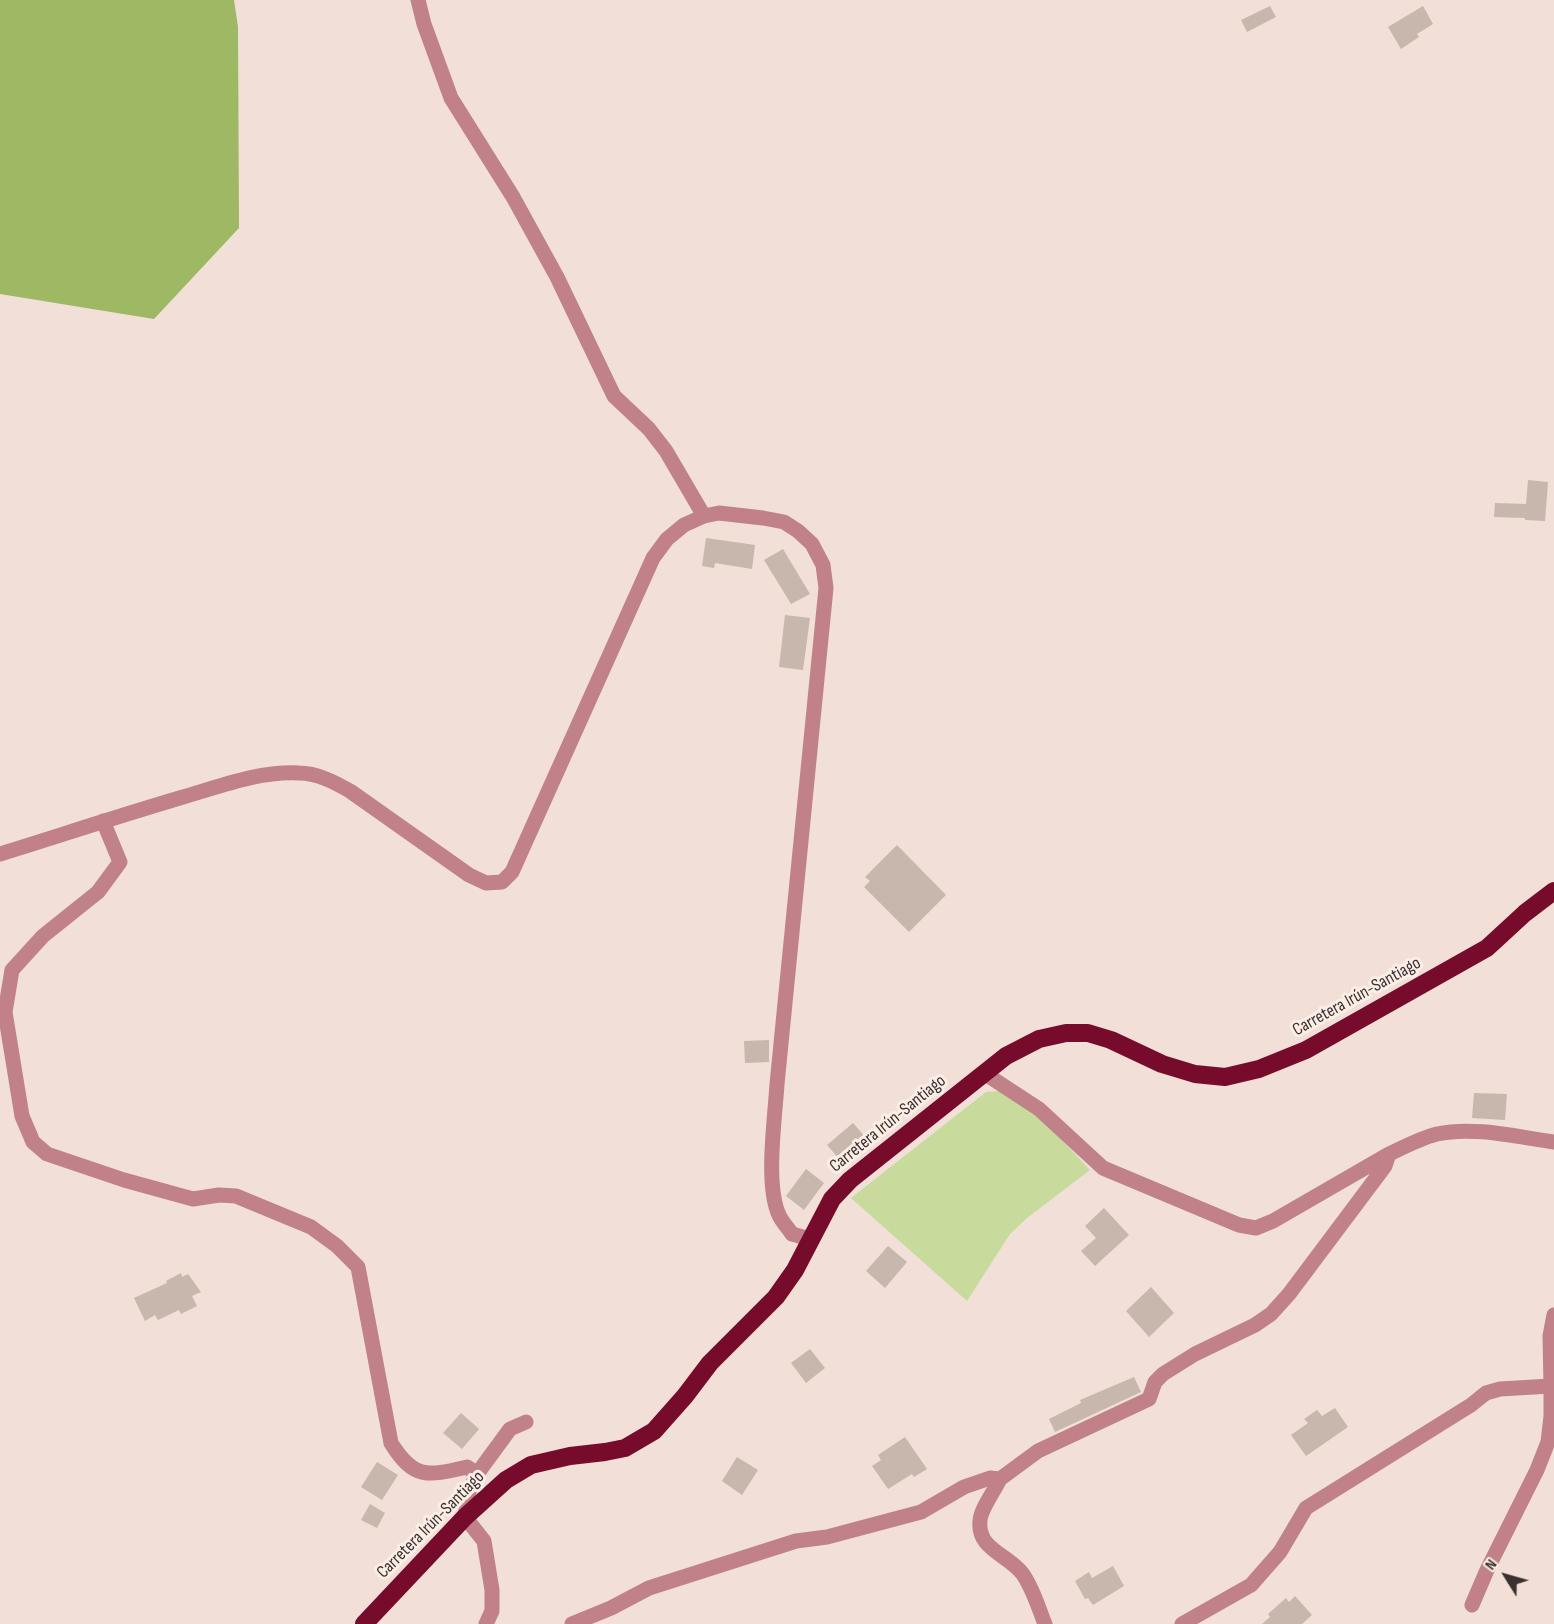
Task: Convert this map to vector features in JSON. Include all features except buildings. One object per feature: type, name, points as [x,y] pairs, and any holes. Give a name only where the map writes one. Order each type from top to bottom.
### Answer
[{"type":"highway","name":"Carretera Irún-Santiago","points":[[364,1624],[465,1517],[506,1480],[531,1465],[570,1456],[625,1448],[654,1431],[710,1363],[776,1297],[795,1270],[832,1199],[850,1180],[1006,1056],[1039,1039],[1066,1033],[1088,1034],[1111,1040],[1162,1064],[1195,1074],[1226,1077],[1259,1069],[1306,1050],[1486,948],[1554,891]]},
{"type":"street","points":[[418,0],[424,24],[451,98],[513,197],[557,277],[614,396],[649,429],[666,451],[704,516]]},
{"type":"street","points":[[0,854],[243,779],[275,773],[302,772],[329,779],[350,791],[469,875],[486,883],[502,882],[512,872],[653,558],[667,539],[684,525],[704,516],[719,513],[784,522],[812,544],[823,565],[826,588],[777,1084],[772,1188],[779,1214],[792,1234],[810,1239]]},
{"type":"street","points":[[104,821],[120,862],[98,892],[43,936],[12,970],[5,1012],[22,1116],[33,1142],[47,1154],[124,1180],[193,1199],[236,1196],[311,1227],[337,1246],[358,1267],[391,1443],[402,1461],[416,1471],[444,1472],[467,1467],[477,1474]]},
{"type":"street","points":[[984,1073],[1039,1109],[1103,1168],[1239,1225],[1256,1228],[1274,1221],[1389,1154],[1437,1134],[1477,1132],[1554,1142]]},
{"type":"street","points":[[1045,1624],[1034,1594],[1022,1573],[1013,1563],[984,1542],[980,1531],[980,1518],[999,1479],[1038,1451],[1149,1399],[1155,1382],[1163,1374],[1195,1354],[1255,1325],[1271,1314],[1289,1294],[1385,1166],[1389,1154]]},
{"type":"street","points":[[1472,1605],[1486,1570],[1537,1470],[1548,1442],[1551,1416],[1550,1336],[1554,1315]]},
{"type":"street","points":[[1182,1624],[1251,1585],[1280,1552],[1306,1508],[1472,1405],[1486,1393],[1500,1389],[1551,1386]]},
{"type":"street","points":[[486,1624],[492,1611],[492,1590],[484,1541],[465,1517],[468,1494],[477,1474],[510,1429],[526,1422]]},
{"type":"street","points":[[572,1624],[611,1608],[649,1588],[796,1541],[827,1537],[921,1512],[964,1487],[990,1478],[999,1479]]},
{"type":"green space","points":[[0,0],[234,0],[238,27],[239,228],[154,319],[0,294]]},
{"type":"green space","points":[[1001,1091],[1044,1121],[1090,1170],[1027,1218],[1010,1234],[967,1301],[851,1198],[986,1092]]}]
